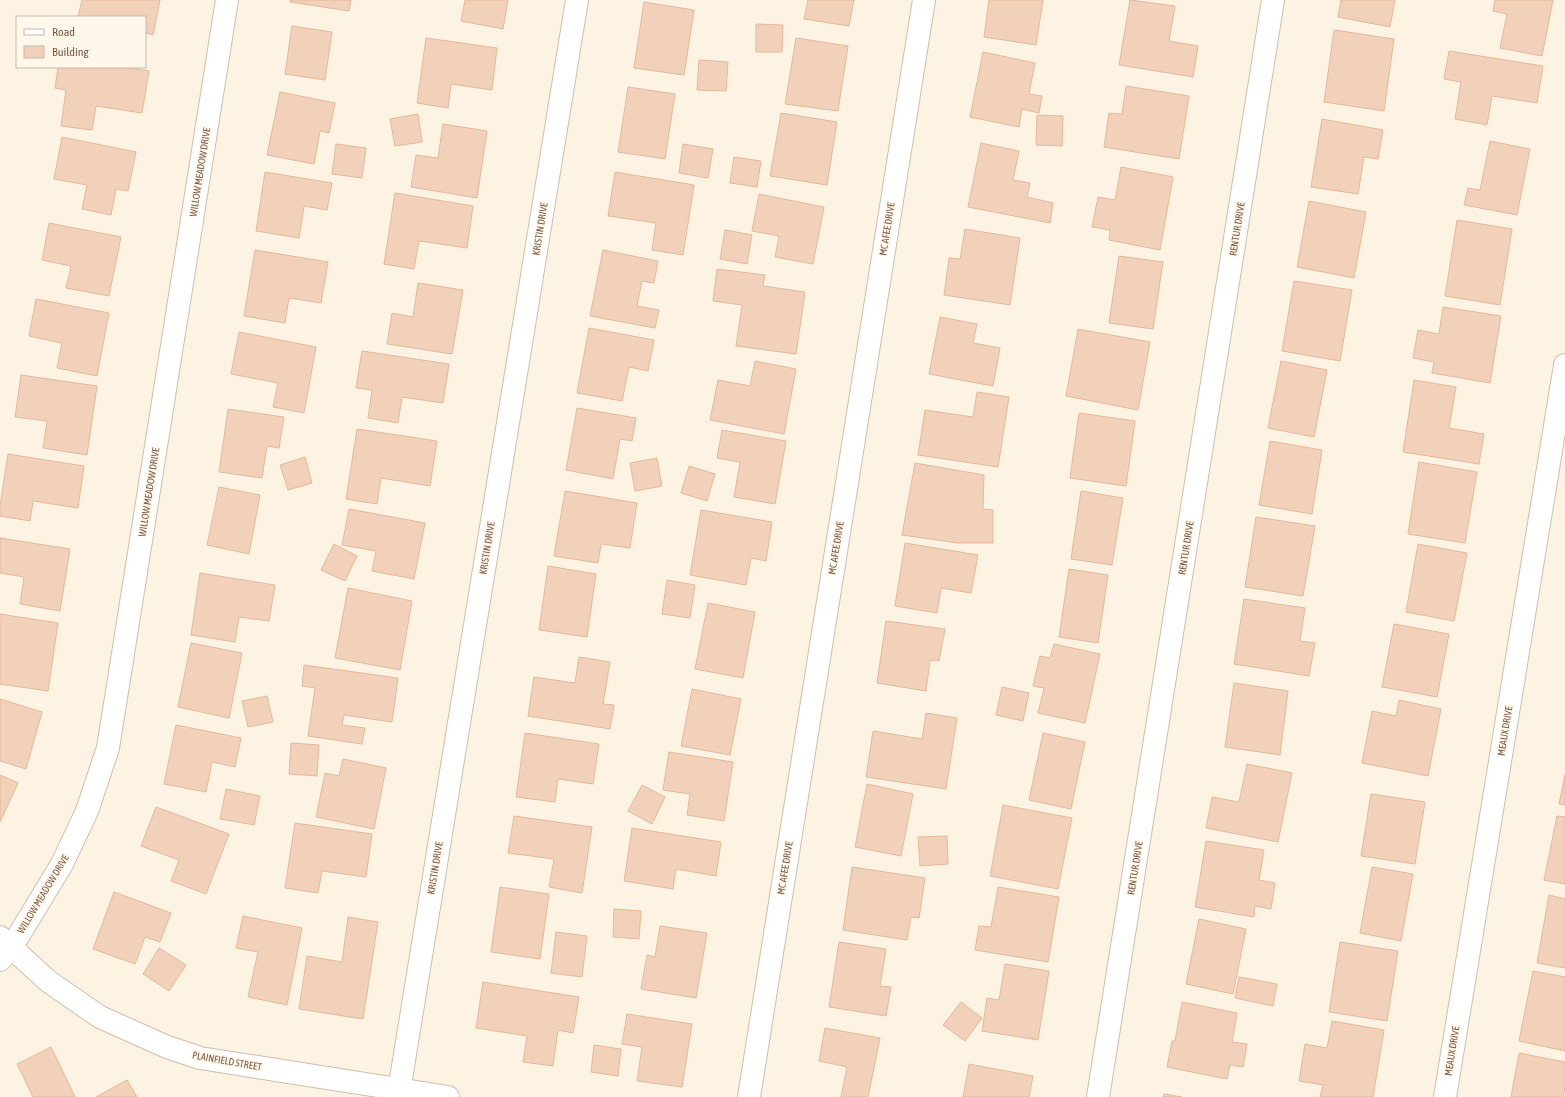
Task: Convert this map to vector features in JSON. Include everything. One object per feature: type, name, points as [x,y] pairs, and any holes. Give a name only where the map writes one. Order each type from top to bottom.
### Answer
[{"type":"street","name":"WILLOW MEADOW DRIVE","points":[[4,948],[62,864],[87,811],[108,748],[227,0]]},
{"type":"street","name":"KRISTIN DRIVE","points":[[398,1093],[577,0]]},
{"type":"street","name":"MC AFEE DRIVE","points":[[749,1097],[924,0]]},
{"type":"street","name":"RENTUR DRIVE","points":[[1098,1097],[1274,0]]},
{"type":"street","name":"MEAUX DRIVE","points":[[1445,1097],[1565,365]]},
{"type":"street","name":"PLAINFIELD STREET","points":[[4,948],[100,1017],[167,1047],[200,1058],[398,1093],[448,1097]]},
{"type":"building","points":[[82,0],[160,0],[153,35],[146,33],[146,16],[78,16]]},
{"type":"building","points":[[290,0],[351,0],[349,11],[290,2]]},
{"type":"building","points":[[465,0],[508,0],[503,29],[461,21]]},
{"type":"building","points":[[808,0],[854,0],[849,26],[804,19]]},
{"type":"building","points":[[989,0],[1043,0],[1036,45],[984,37]]},
{"type":"building","points":[[1130,0],[1175,6],[1169,41],[1198,46],[1193,77],[1119,65]]},
{"type":"building","points":[[1341,0],[1395,0],[1390,27],[1338,17]]},
{"type":"building","points":[[1495,0],[1553,0],[1542,56],[1500,48],[1507,14],[1493,11]]},
{"type":"building","points":[[644,2],[694,10],[684,75],[634,68]]},
{"type":"building","points":[[756,24],[783,25],[782,52],[756,52]]},
{"type":"building","points":[[292,26],[332,32],[325,80],[285,74]]},
{"type":"building","points":[[1334,30],[1394,39],[1384,111],[1324,102]]},
{"type":"building","points":[[426,38],[497,48],[492,90],[451,84],[448,108],[417,103]]},
{"type":"building","points":[[796,38],[848,46],[838,111],[785,104]]},
{"type":"building","points":[[1449,51],[1543,66],[1537,103],[1492,96],[1487,125],[1455,119],[1461,82],[1444,79]]},
{"type":"building","points":[[983,52],[1035,63],[1029,94],[1042,96],[1039,113],[1022,109],[1019,127],[970,117]]},
{"type":"building","points":[[699,60],[728,62],[726,91],[697,90]]},
{"type":"building","points":[[58,68],[132,68],[149,71],[142,113],[96,106],[92,130],[61,126],[66,90],[55,88]]},
{"type":"building","points":[[1126,86],[1189,96],[1179,159],[1104,147],[1109,113],[1122,114]]},
{"type":"building","points":[[628,87],[675,94],[665,159],[618,152]]},
{"type":"building","points":[[280,92],[335,103],[329,133],[320,131],[314,164],[267,155]]},
{"type":"building","points":[[781,113],[837,122],[827,185],[770,176]]},
{"type":"building","points":[[418,114],[422,142],[395,146],[390,119]]},
{"type":"building","points":[[1037,115],[1063,116],[1062,146],[1036,145]]},
{"type":"building","points":[[1322,119],[1383,130],[1378,159],[1364,157],[1358,194],[1311,187]]},
{"type":"building","points":[[443,124],[487,131],[477,198],[411,187],[416,155],[438,158]]},
{"type":"building","points":[[62,137],[136,152],[128,191],[116,189],[111,215],[82,209],[87,185],[54,179]]},
{"type":"building","points":[[1490,141],[1530,149],[1517,215],[1464,205],[1468,188],[1480,190]]},
{"type":"building","points":[[981,143],[1019,151],[1013,180],[1030,183],[1027,197],[1053,203],[1050,223],[968,207]]},
{"type":"building","points":[[336,144],[366,148],[362,178],[332,174]]},
{"type":"building","points":[[683,144],[713,149],[708,178],[679,173]]},
{"type":"building","points":[[734,157],[761,161],[757,187],[730,183]]},
{"type":"building","points":[[1121,167],[1173,177],[1160,250],[1109,240],[1110,230],[1092,227],[1098,197],[1115,200]]},
{"type":"building","points":[[265,172],[332,183],[327,210],[304,206],[299,238],[256,231]]},
{"type":"building","points":[[615,172],[694,185],[683,255],[652,250],[656,223],[608,216]]},
{"type":"building","points":[[395,193],[473,206],[467,248],[419,241],[414,269],[384,264]]},
{"type":"building","points":[[759,194],[824,207],[813,264],[775,257],[779,236],[752,231]]},
{"type":"building","points":[[1309,201],[1366,212],[1354,278],[1297,267]]},
{"type":"building","points":[[1457,220],[1512,229],[1500,305],[1445,296]]},
{"type":"building","points":[[49,223],[121,237],[109,296],[66,288],[71,266],[42,260]]},
{"type":"building","points":[[965,229],[1020,238],[1010,305],[944,295],[949,258],[960,259]]},
{"type":"building","points":[[725,230],[752,235],[747,264],[720,259]]},
{"type":"building","points":[[255,250],[328,262],[321,303],[289,298],[285,323],[244,316]]},
{"type":"building","points":[[603,250],[658,261],[654,283],[642,281],[637,306],[659,310],[655,328],[590,316]]},
{"type":"building","points":[[1119,256],[1163,262],[1153,329],[1109,323]]},
{"type":"building","points":[[717,269],[765,275],[763,286],[805,292],[796,354],[736,346],[742,305],[713,301]]},
{"type":"building","points":[[1294,281],[1352,290],[1340,361],[1282,351]]},
{"type":"building","points":[[418,283],[463,290],[452,354],[387,344],[392,313],[413,317]]},
{"type":"building","points":[[36,299],[109,313],[97,376],[57,368],[62,343],[29,336]]},
{"type":"building","points":[[1443,307],[1501,316],[1490,383],[1432,373],[1434,362],[1413,358],[1418,330],[1439,334]]},
{"type":"building","points":[[940,317],[977,324],[973,343],[1000,348],[993,386],[929,374]]},
{"type":"building","points":[[589,328],[654,340],[648,371],[629,367],[622,401],[577,393]]},
{"type":"building","points":[[1078,329],[1150,342],[1138,410],[1066,396]]},
{"type":"building","points":[[239,332],[316,347],[304,413],[273,407],[278,383],[231,374]]},
{"type":"building","points":[[362,351],[449,364],[443,403],[402,397],[398,423],[368,418],[372,390],[356,388]]},
{"type":"building","points":[[755,361],[796,369],[784,434],[710,420],[718,380],[750,386]]},
{"type":"building","points":[[1281,361],[1327,370],[1314,437],[1268,428]]},
{"type":"building","points":[[21,375],[97,386],[87,455],[43,448],[47,421],[15,417]]},
{"type":"building","points":[[1414,380],[1456,387],[1449,428],[1484,434],[1479,464],[1403,452]]},
{"type":"building","points":[[977,392],[1009,397],[998,467],[918,455],[925,410],[973,417]]},
{"type":"building","points":[[577,408],[636,418],[632,441],[620,439],[613,479],[566,470]]},
{"type":"building","points":[[228,409],[284,417],[279,448],[267,446],[262,478],[219,472]]},
{"type":"building","points":[[1079,413],[1135,421],[1126,486],[1070,478]]},
{"type":"building","points":[[357,429],[437,441],[430,486],[381,478],[377,504],[346,499]]},
{"type":"building","points":[[722,430],[786,441],[775,504],[734,497],[740,462],[717,458]]},
{"type":"building","points":[[1270,441],[1322,450],[1312,514],[1259,505]]},
{"type":"building","points":[[8,454],[84,466],[78,508],[33,501],[30,521],[0,516],[0,506]]},
{"type":"building","points":[[305,457],[312,483],[288,490],[280,465]]},
{"type":"building","points":[[657,458],[662,486],[635,491],[630,463]]},
{"type":"building","points":[[1419,462],[1477,472],[1465,543],[1408,534]]},
{"type":"building","points":[[915,463],[984,475],[983,509],[993,510],[993,543],[958,543],[902,535]]},
{"type":"building","points":[[689,466],[715,474],[707,501],[681,493]]},
{"type":"building","points":[[219,487],[260,495],[249,554],[207,545]]},
{"type":"building","points":[[565,491],[637,503],[630,548],[601,544],[598,563],[554,556]]},
{"type":"building","points":[[1081,491],[1123,498],[1112,565],[1071,559]]},
{"type":"building","points":[[349,509],[425,523],[414,579],[372,571],[376,551],[342,545]]},
{"type":"building","points":[[701,510],[772,522],[766,561],[751,558],[746,585],[690,575]]},
{"type":"building","points":[[1256,517],[1315,526],[1303,596],[1245,587]]},
{"type":"building","points":[[0,538],[70,549],[60,611],[20,604],[24,577],[0,573]]},
{"type":"building","points":[[905,543],[978,555],[971,593],[941,588],[937,613],[895,606]]},
{"type":"building","points":[[334,544],[357,556],[345,581],[321,570]]},
{"type":"building","points":[[1418,544],[1467,553],[1454,621],[1406,612]]},
{"type":"building","points":[[548,566],[596,574],[587,637],[539,630]]},
{"type":"building","points":[[1069,569],[1108,575],[1098,643],[1059,637]]},
{"type":"building","points":[[200,573],[275,585],[269,621],[239,617],[235,642],[191,635]]},
{"type":"building","points":[[667,580],[695,585],[690,618],[662,614]]},
{"type":"building","points":[[348,588],[412,601],[400,670],[335,658]]},
{"type":"building","points":[[1244,599],[1305,608],[1300,641],[1315,643],[1309,676],[1234,664]]},
{"type":"building","points":[[708,603],[755,612],[743,678],[695,669]]},
{"type":"building","points":[[0,614],[58,623],[48,691],[0,684]]},
{"type":"building","points":[[886,621],[945,629],[939,661],[930,660],[926,691],[877,683]]},
{"type":"building","points":[[1394,624],[1449,634],[1437,697],[1382,687]]},
{"type":"building","points":[[191,643],[242,653],[229,718],[178,707]]},
{"type":"building","points":[[1054,644],[1100,654],[1085,723],[1038,713],[1044,688],[1033,686],[1040,656],[1050,658]]},
{"type":"building","points":[[579,657],[610,662],[603,704],[614,705],[610,729],[528,716],[534,677],[575,683]]},
{"type":"building","points":[[304,665],[398,678],[392,722],[344,715],[342,725],[365,728],[362,744],[308,736],[315,688],[302,686]]},
{"type":"building","points":[[1234,683],[1288,691],[1280,755],[1225,747]]},
{"type":"building","points":[[1002,687],[1029,693],[1023,721],[996,715]]},
{"type":"building","points":[[692,689],[741,699],[730,755],[681,746]]},
{"type":"building","points":[[267,696],[273,722],[248,727],[242,701]]},
{"type":"building","points":[[0,699],[42,712],[26,769],[0,761]]},
{"type":"building","points":[[1399,700],[1441,709],[1428,776],[1362,763],[1372,711],[1396,716]]},
{"type":"building","points":[[926,713],[957,718],[946,789],[866,777],[873,731],[922,739]]},
{"type":"building","points":[[176,725],[241,738],[235,767],[212,762],[206,792],[164,784]]},
{"type":"building","points":[[525,733],[599,744],[593,784],[558,779],[555,802],[516,797]]},
{"type":"building","points":[[1043,733],[1085,742],[1071,809],[1029,800]]},
{"type":"building","points":[[291,743],[319,745],[317,776],[289,774]]},
{"type":"building","points":[[669,752],[733,762],[724,821],[687,815],[690,794],[663,790]]},
{"type":"building","points":[[343,759],[386,768],[374,829],[316,817],[325,773],[339,776]]},
{"type":"building","points":[[1247,764],[1292,773],[1278,842],[1206,828],[1212,797],[1239,802]]},
{"type":"building","points":[[0,775],[18,783],[0,822]]},
{"type":"building","points":[[1565,775],[1565,805],[1559,804]]},
{"type":"building","points":[[867,784],[913,794],[901,856],[855,847]]},
{"type":"building","points":[[642,785],[665,797],[652,824],[628,811]]},
{"type":"building","points":[[226,789],[260,796],[254,825],[220,819]]},
{"type":"building","points":[[1371,794],[1425,802],[1415,864],[1361,856]]},
{"type":"building","points":[[1003,805],[1072,818],[1058,889],[990,876]]},
{"type":"building","points":[[156,807],[229,834],[206,894],[171,881],[179,860],[141,846]]},
{"type":"building","points":[[514,816],[592,827],[582,893],[549,887],[554,859],[508,853]]},
{"type":"building","points":[[1557,816],[1565,817],[1565,884],[1544,880]]},
{"type":"building","points":[[295,823],[372,834],[366,877],[322,871],[318,893],[285,888]]},
{"type":"building","points":[[632,828],[721,842],[716,876],[676,869],[673,889],[624,881]]},
{"type":"building","points":[[947,836],[948,864],[920,866],[918,837]]},
{"type":"building","points":[[1206,841],[1264,850],[1259,880],[1275,883],[1271,909],[1255,906],[1254,917],[1195,907]]},
{"type":"building","points":[[852,867],[925,878],[919,918],[911,917],[907,940],[843,930]]},
{"type":"building","points":[[1372,867],[1413,874],[1401,941],[1360,933]]},
{"type":"building","points":[[500,887],[549,894],[540,959],[491,952]]},
{"type":"building","points":[[998,887],[1059,897],[1048,962],[975,950],[979,926],[991,927]]},
{"type":"building","points":[[114,892],[171,913],[160,942],[145,937],[135,964],[93,949]]},
{"type":"building","points":[[1549,895],[1565,899],[1565,968],[1537,963]]},
{"type":"building","points":[[614,909],[641,911],[639,939],[613,937]]},
{"type":"building","points":[[243,916],[302,928],[287,1005],[248,997],[258,952],[236,948]]},
{"type":"building","points":[[348,917],[378,922],[363,1019],[299,1009],[307,956],[342,962]]},
{"type":"building","points":[[1199,919],[1246,929],[1233,994],[1186,984]]},
{"type":"building","points":[[660,926],[707,933],[696,998],[641,989],[647,955],[655,957]]},
{"type":"building","points":[[556,932],[587,936],[582,977],[551,973]]},
{"type":"building","points":[[839,942],[886,949],[880,986],[891,987],[886,1016],[829,1007]]},
{"type":"building","points":[[1340,942],[1398,951],[1387,1021],[1329,1012]]},
{"type":"building","points":[[159,948],[186,965],[169,991],[143,974]]},
{"type":"building","points":[[1005,964],[1049,971],[1038,1040],[982,1031],[987,998],[999,1000]]},
{"type":"building","points":[[1533,971],[1565,977],[1565,1051],[1519,1041]]},
{"type":"building","points":[[1239,977],[1277,984],[1273,1006],[1235,998]]},
{"type":"building","points":[[483,982],[579,997],[573,1033],[558,1030],[553,1066],[523,1062],[527,1036],[476,1028]]},
{"type":"building","points":[[961,1002],[982,1018],[965,1041],[943,1025]]},
{"type":"building","points":[[1182,1002],[1237,1013],[1232,1042],[1247,1044],[1243,1067],[1230,1065],[1227,1079],[1167,1067],[1172,1041],[1175,1041]]},
{"type":"building","points":[[627,1014],[692,1024],[682,1087],[637,1081],[642,1047],[622,1044]]},
{"type":"building","points":[[1332,1021],[1384,1030],[1373,1097],[1320,1097],[1323,1085],[1299,1081],[1305,1044],[1327,1048]]},
{"type":"building","points":[[825,1028],[880,1038],[868,1097],[841,1097],[847,1067],[819,1061]]},
{"type":"building","points":[[594,1045],[621,1049],[618,1076],[591,1072]]},
{"type":"building","points":[[51,1047],[75,1097],[33,1097],[17,1064]]},
{"type":"building","points":[[1519,1053],[1565,1062],[1565,1088],[1563,1097],[1511,1097]]},
{"type":"building","points":[[969,1064],[1033,1076],[1029,1097],[963,1097]]},
{"type":"building","points":[[127,1080],[137,1097],[96,1097]]},
{"type":"building","points":[[1164,1094],[1182,1097],[1163,1097]]}]
